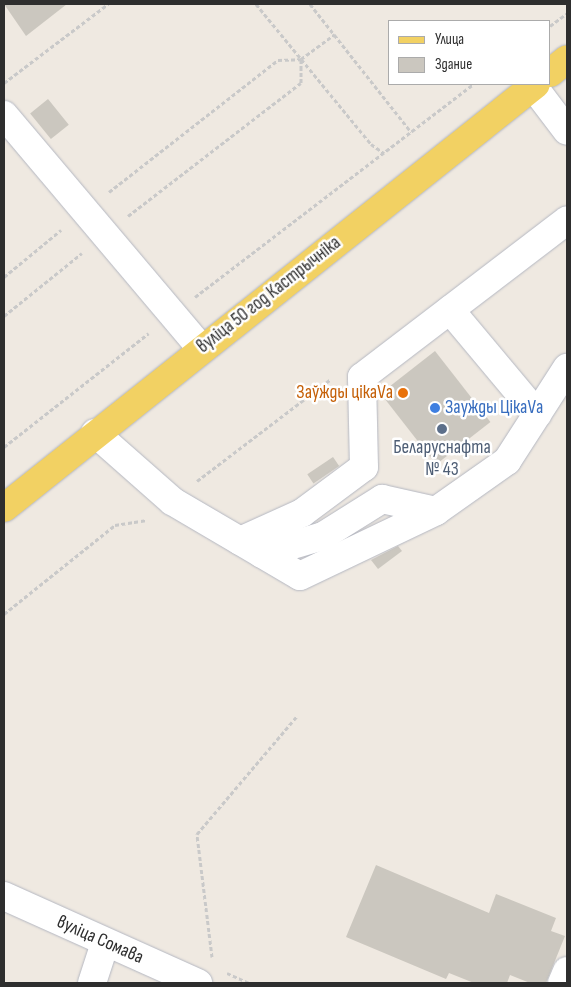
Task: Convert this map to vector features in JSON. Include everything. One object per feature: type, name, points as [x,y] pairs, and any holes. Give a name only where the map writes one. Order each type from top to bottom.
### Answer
[{"type":"main road","name":"вуліца 50 год Кастрычніка","points":[[551,72],[567,59]]},
{"type":"main road","name":"вуліца 50 год Кастрычніка","points":[[4,508],[201,348],[535,85]]},
{"type":"street","points":[[542,85],[567,131]]},
{"type":"street","points":[[4,115],[174,313],[201,348]]},
{"type":"street","points":[[251,547],[302,513],[364,467],[362,376],[567,220]]},
{"type":"street","points":[[450,310],[537,414]]},
{"type":"street","points":[[95,433],[172,500],[300,576],[436,511],[507,462],[567,368]]},
{"type":"street","name":"вуліца Сомава","points":[[4,896],[105,943],[206,975]]},
{"type":"street","points":[[92,983],[105,943]]},
{"type":"street","points":[[562,983],[567,971]]},
{"type":"path","points":[[4,83],[108,4]]},
{"type":"path","points":[[256,4],[370,144],[384,153]]},
{"type":"path","points":[[310,4],[411,132]]},
{"type":"path","points":[[551,25],[567,12]]},
{"type":"path","points":[[4,277],[86,210],[278,60],[301,59],[335,34]]},
{"type":"path","points":[[4,316],[105,234],[301,83],[301,59]]},
{"type":"path","points":[[4,447],[174,313],[473,85]]},
{"type":"path","points":[[4,614],[115,525],[146,520],[338,374]]},
{"type":"path","points":[[206,975],[197,834],[297,716]]},
{"type":"building","points":[[4,4],[67,4],[26,36]]},
{"type":"building","points":[[48,99],[69,125],[51,139],[30,113]]},
{"type":"building","name":"Заужды ЦікаVа","points":[[435,351],[490,422],[436,464],[381,393]]},
{"type":"building","points":[[333,457],[339,466],[313,483],[307,474]]},
{"type":"building","points":[[398,546],[402,551],[378,569],[371,560]]},
{"type":"building","points":[[376,865],[489,913],[496,894],[556,918],[551,931],[565,936],[546,983],[530,983],[510,975],[507,983],[474,983],[449,973],[446,979],[346,937]]},
{"type":"place","name":"Заўжды цікаVа","points":[[403,393]]},
{"type":"place","name":"Заужды ЦікаVа","points":[[435,408]]},
{"type":"place","name":"Беларуснафта № 43","points":[[442,429]]}]
